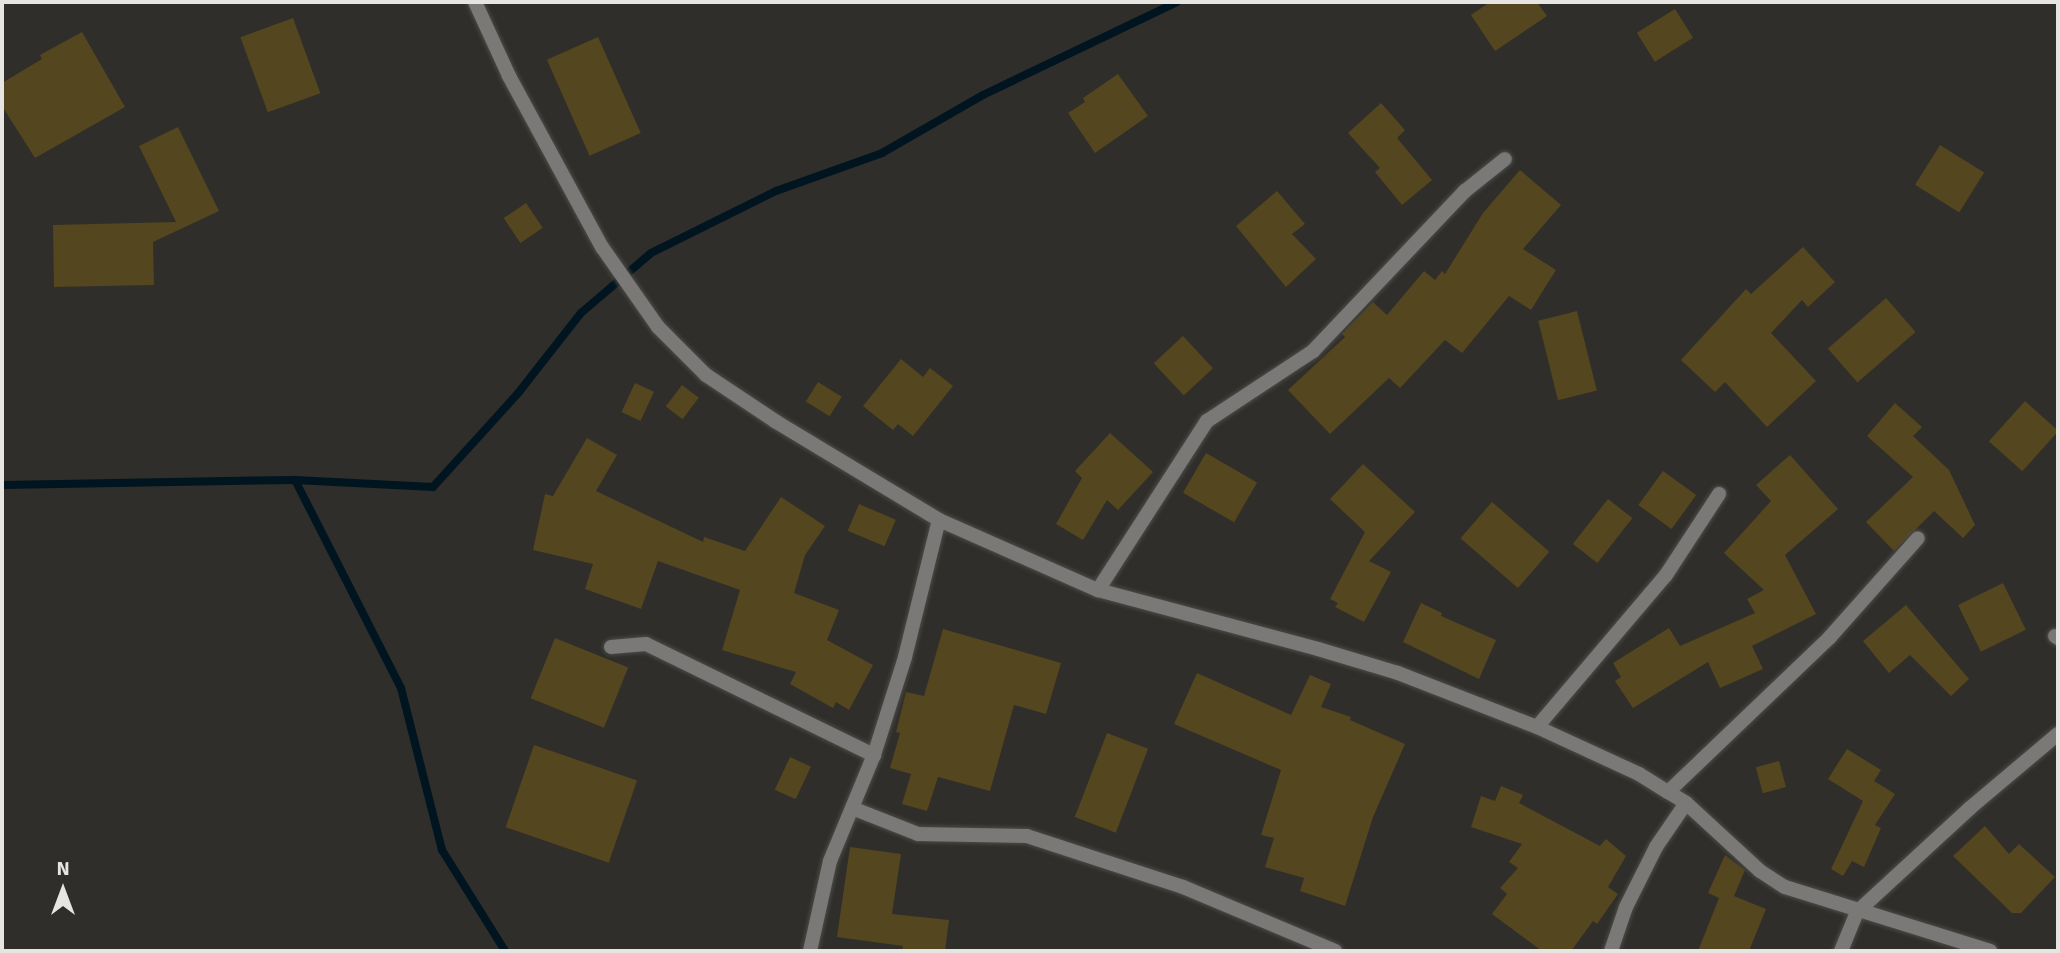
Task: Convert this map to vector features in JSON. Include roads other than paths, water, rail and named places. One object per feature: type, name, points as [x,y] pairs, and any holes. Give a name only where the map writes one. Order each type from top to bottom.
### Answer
[{"type":"street","points":[[475,2],[509,76],[602,247],[659,327],[718,383],[775,421],[939,520],[1098,590],[1385,669],[1537,727],[1639,774],[1686,803],[1768,876],[1785,887],[1857,912],[1990,951]]},
{"type":"street","points":[[1098,590],[1207,421],[1314,351],[1465,191],[1505,159]]},
{"type":"street","points":[[1537,727],[1666,575],[1719,494]]},
{"type":"street","points":[[810,951],[830,861],[874,755],[905,657],[939,520]]},
{"type":"street","points":[[1668,792],[1830,638],[1918,538]]},
{"type":"street","points":[[611,647],[646,644],[874,755]]},
{"type":"street","points":[[1841,951],[1857,912],[1970,808],[2058,734]]},
{"type":"street","points":[[1611,951],[1626,907],[1656,847],[1686,803]]},
{"type":"street","points":[[852,808],[918,834],[1027,836],[1184,887],[1317,941],[1335,951]]},
{"type":"waterway","points":[[2,485],[295,480],[433,487],[519,392],[581,313],[651,253],[776,191],[882,153],[983,95],[1177,2]]},
{"type":"waterway","points":[[295,480],[401,688],[442,850],[505,951]]}]
